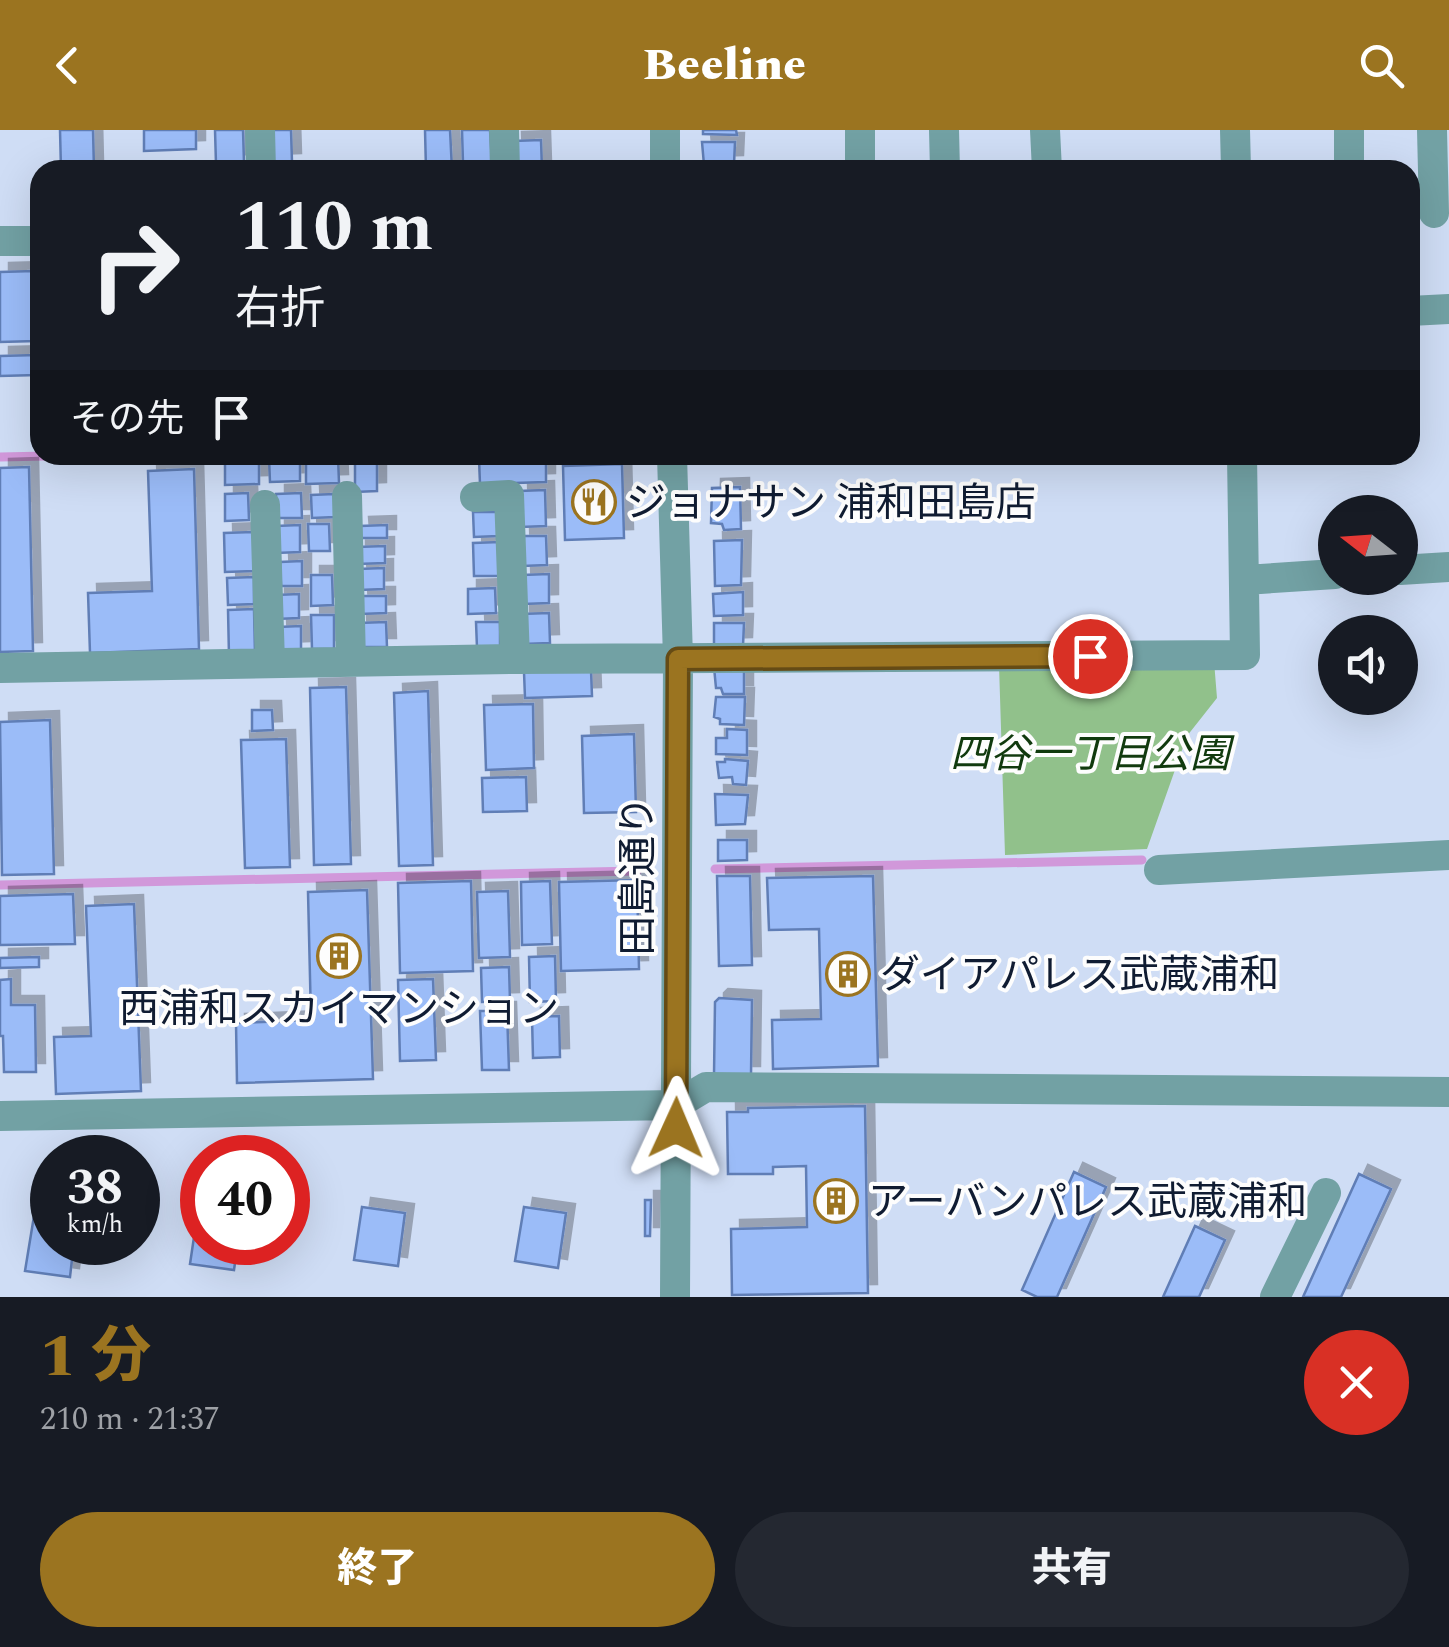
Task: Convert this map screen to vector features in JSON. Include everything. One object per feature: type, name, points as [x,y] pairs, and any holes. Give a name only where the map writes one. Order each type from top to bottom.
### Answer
[{"type":"street","points":[[260,130],[261,160]]},
{"type":"street","points":[[504,130],[505,160]]},
{"type":"street","points":[[665,130],[666,160]]},
{"type":"street","points":[[860,130],[860,160]]},
{"type":"street","points":[[944,130],[945,160]]},
{"type":"street","points":[[1046,130],[1047,160]]},
{"type":"street","points":[[1234,130],[1236,160]]},
{"type":"street","points":[[1349,130],[1349,160]]},
{"type":"street","points":[[1431,213],[1432,130]]},
{"type":"street","points":[[0,241],[30,240]]},
{"type":"street","points":[[1420,310],[1449,310]]},
{"type":"street","name":"田島通り","points":[[672,465],[678,659],[675,1297]]},
{"type":"street","points":[[0,668],[515,659],[1245,655],[1242,465]]},
{"type":"street","points":[[475,497],[509,495],[515,659]]},
{"type":"street","points":[[347,496],[351,662]]},
{"type":"street","points":[[264,506],[270,664]]},
{"type":"street","points":[[1418,569],[1449,567]]},
{"type":"street","points":[[1245,580],[1318,575]]},
{"type":"street","points":[[1159,870],[1449,856]]},
{"type":"street","points":[[0,1116],[676,1105],[706,1087],[1449,1092]]},
{"type":"street","points":[[1275,1297],[1326,1193]]},
{"type":"green space","name":"四谷一丁目公園","points":[[1214,661],[1217,698],[1187,736],[1147,849],[1005,855],[999,665]]},
{"type":"building","points":[[60,130],[93,130],[94,160],[61,160]]},
{"type":"building","points":[[144,130],[196,130],[196,149],[144,151]]},
{"type":"building","points":[[215,130],[243,130],[244,160],[216,160]]},
{"type":"building","points":[[268,130],[291,130],[292,160],[268,160]]},
{"type":"building","points":[[425,130],[450,130],[452,160],[426,160]]},
{"type":"building","points":[[462,130],[490,130],[492,160],[463,160]]},
{"type":"building","points":[[703,130],[736,130],[737,135],[703,134]]},
{"type":"building","points":[[541,140],[542,160],[514,160],[513,141]]},
{"type":"building","points":[[702,142],[735,142],[734,160],[704,160]]},
{"type":"building","points":[[30,271],[30,341],[0,342],[0,272]]},
{"type":"building","points":[[30,355],[30,375],[0,376],[0,356]]},
{"type":"building","points":[[225,465],[259,465],[259,484],[225,485]]},
{"type":"building","points":[[269,465],[300,465],[300,481],[270,482]]},
{"type":"building","points":[[306,465],[338,465],[339,483],[306,484]]},
{"type":"building","points":[[355,465],[377,465],[377,491],[355,492]]},
{"type":"building","points":[[479,465],[546,465],[546,482],[480,484]]},
{"type":"building","name":"ジョナサン 浦和田島店","points":[[622,465],[624,538],[565,540],[563,466]]},
{"type":"building","points":[[29,467],[33,651],[0,652],[0,468]]},
{"type":"building","points":[[194,469],[199,649],[90,653],[88,593],[152,591],[148,471]]},
{"type":"building","points":[[740,487],[741,529],[724,530],[722,524],[711,523],[712,488]]},
{"type":"building","points":[[545,490],[546,526],[520,527],[519,491]]},
{"type":"building","points":[[248,493],[249,520],[225,521],[225,494]]},
{"type":"building","points":[[301,493],[302,518],[276,518],[276,494]]},
{"type":"building","points":[[334,494],[335,517],[312,518],[311,495]]},
{"type":"building","points":[[473,512],[497,512],[498,536],[474,537]]},
{"type":"building","points":[[308,524],[329,524],[330,551],[309,551]]},
{"type":"building","points":[[300,525],[300,552],[276,553],[276,526]]},
{"type":"building","points":[[387,525],[387,538],[361,538],[360,526]]},
{"type":"building","points":[[253,532],[254,571],[225,572],[224,533]]},
{"type":"building","points":[[521,536],[546,536],[547,565],[522,566]]},
{"type":"building","points":[[742,540],[741,585],[715,586],[714,541]]},
{"type":"building","points":[[500,542],[501,576],[474,576],[473,543]]},
{"type":"building","points":[[385,546],[385,563],[357,564],[357,547]]},
{"type":"building","points":[[302,561],[302,586],[281,586],[280,562]]},
{"type":"building","points":[[384,568],[384,589],[359,590],[358,569]]},
{"type":"building","points":[[549,574],[549,603],[523,604],[522,575]]},
{"type":"building","points":[[311,575],[332,575],[333,605],[311,606]]},
{"type":"building","points":[[254,577],[254,604],[228,605],[227,578]]},
{"type":"building","points":[[495,588],[496,613],[468,614],[468,589]]},
{"type":"building","points":[[743,592],[743,615],[714,616],[713,594]]},
{"type":"building","points":[[299,594],[299,618],[276,619],[276,595]]},
{"type":"building","points":[[359,596],[386,596],[386,613],[360,614]]},
{"type":"building","points":[[254,609],[255,655],[229,656],[228,610]]},
{"type":"building","points":[[549,613],[550,643],[522,644],[521,614]]},
{"type":"building","points":[[311,615],[334,615],[334,649],[312,649]]},
{"type":"building","points":[[386,622],[387,647],[359,647],[358,623]]},
{"type":"building","points":[[476,622],[500,622],[500,647],[477,648]]},
{"type":"building","points":[[714,623],[744,623],[743,646],[714,647]]},
{"type":"building","points":[[301,626],[301,650],[279,651],[278,627]]},
{"type":"building","points":[[714,667],[744,667],[744,694],[723,694],[721,688],[716,688]]},
{"type":"building","points":[[591,670],[592,696],[525,698],[524,672]]},
{"type":"building","points":[[346,687],[351,864],[314,865],[310,688]]},
{"type":"building","points":[[428,691],[433,865],[399,866],[394,693]]},
{"type":"building","points":[[716,697],[745,697],[744,725],[720,724],[720,719],[714,717]]},
{"type":"building","points":[[533,704],[534,768],[486,770],[484,705]]},
{"type":"building","points":[[252,710],[272,710],[273,730],[252,731]]},
{"type":"building","points":[[50,720],[54,874],[2,875],[0,722]]},
{"type":"building","points":[[727,729],[747,730],[747,755],[716,754],[716,738],[727,738]]},
{"type":"building","points":[[634,734],[636,812],[584,813],[582,736]]},
{"type":"building","points":[[286,739],[290,867],[245,868],[241,740]]},
{"type":"building","points":[[748,761],[746,785],[733,784],[732,777],[719,778],[717,762]]},
{"type":"building","points":[[526,777],[527,811],[483,812],[482,778]]},
{"type":"building","points":[[715,794],[748,795],[745,824],[716,825]]},
{"type":"building","points":[[718,840],[747,840],[747,860],[718,861]]},
{"type":"building","points":[[717,876],[750,876],[752,965],[719,966]]},
{"type":"building","name":"ダイアパレス武蔵浦和","points":[[873,876],[878,1066],[773,1069],[772,1020],[821,1019],[819,929],[769,930],[767,878]]},
{"type":"building","points":[[637,880],[639,969],[561,971],[559,882]]},
{"type":"building","points":[[471,881],[473,971],[400,973],[398,883]]},
{"type":"building","points":[[550,881],[552,944],[522,945],[521,882]]},
{"type":"building","name":"西浦和スカイマンション","points":[[367,890],[373,1079],[237,1083],[236,1023],[311,1020],[308,892]]},
{"type":"building","points":[[508,891],[510,957],[479,958],[477,892]]},
{"type":"building","points":[[73,894],[75,944],[0,945],[0,896]]},
{"type":"building","points":[[134,904],[141,1091],[56,1094],[54,1037],[91,1036],[86,906]]},
{"type":"building","points":[[555,956],[556,1001],[530,1002],[529,957]]},
{"type":"building","points":[[39,957],[39,967],[0,968],[0,958]]},
{"type":"building","points":[[509,967],[510,1001],[482,1002],[481,968]]},
{"type":"building","points":[[11,979],[11,1005],[35,1005],[36,1072],[4,1072],[0,980]]},
{"type":"building","points":[[433,979],[436,1060],[400,1061],[398,980]]},
{"type":"building","points":[[719,998],[752,1000],[751,1075],[714,1075],[715,1002]]},
{"type":"building","points":[[480,1011],[507,1011],[509,1070],[482,1070]]},
{"type":"building","points":[[559,1016],[560,1057],[533,1058],[532,1017]]},
{"type":"building","name":"アーバンパレス武蔵浦和","points":[[865,1106],[868,1293],[732,1295],[731,1229],[807,1227],[806,1166],[773,1167],[773,1174],[728,1174],[727,1112],[748,1112],[748,1108]]},
{"type":"building","points":[[1074,1172],[1106,1187],[1057,1297],[1037,1297],[1022,1290]]},
{"type":"building","points":[[1359,1174],[1391,1189],[1341,1297],[1303,1297]]},
{"type":"building","points":[[645,1200],[651,1200],[650,1236],[645,1236]]},
{"type":"building","points":[[362,1207],[405,1213],[398,1266],[354,1260]]},
{"type":"building","points":[[524,1207],[566,1213],[558,1268],[515,1261]]},
{"type":"building","points":[[1195,1226],[1225,1240],[1199,1297],[1163,1297]]},
{"type":"building","points":[[30,1240],[30,1265],[71,1265],[70,1277],[25,1271]]},
{"type":"building","points":[[197,1265],[235,1265],[234,1270]]},
{"type":"waterway","points":[[0,457],[30,456]]},
{"type":"waterway","points":[[715,869],[1142,860]]},
{"type":"waterway","points":[[0,885],[637,871]]},
{"type":"place","name":"ジョナサン 浦和田島店","points":[[594,502]]},
{"type":"place","name":"西浦和スカイマンション","points":[[339,956]]},
{"type":"place","name":"ダイアパレス武蔵浦和","points":[[848,974]]},
{"type":"place","name":"アーバンパレス武蔵浦和","points":[[836,1201]]},
{"type":"route","points":[[676,1128],[678,659],[1090,656]]}]
